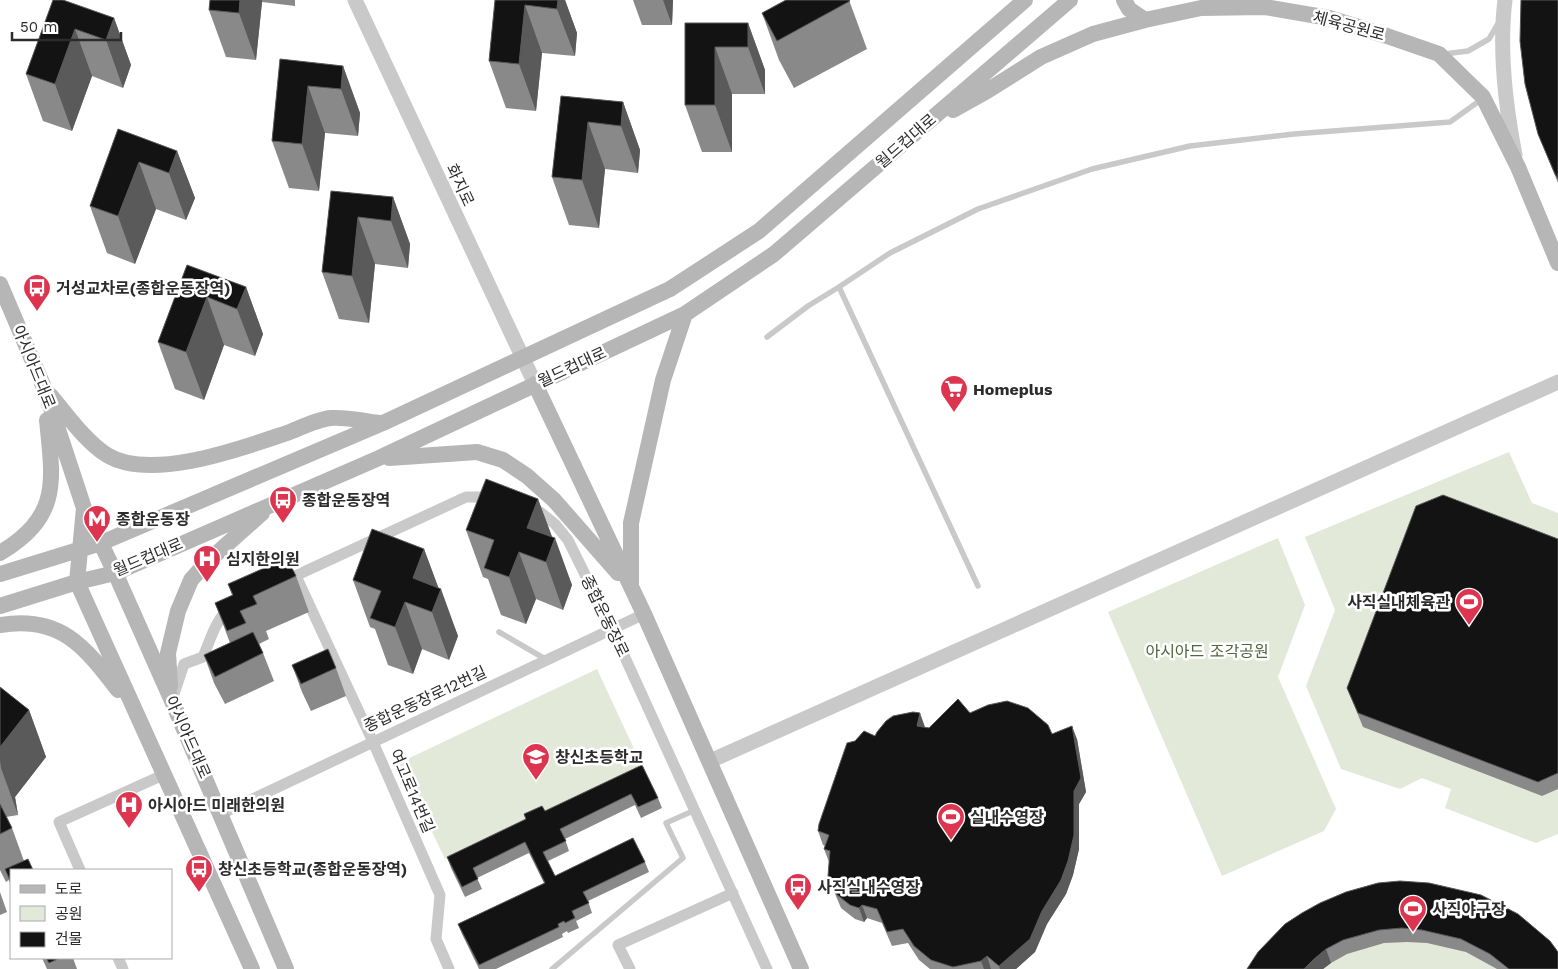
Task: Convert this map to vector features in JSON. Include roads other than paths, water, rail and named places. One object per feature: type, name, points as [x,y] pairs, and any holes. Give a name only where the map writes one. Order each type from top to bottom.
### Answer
[{"type":"main road","name":"월드컵대로","points":[[0,574],[101,544],[383,423],[670,290],[758,231],[1025,0]]},
{"type":"main road","name":"월드컵대로","points":[[0,606],[77,582],[115,573],[379,458],[685,314],[774,254],[1070,0]]},
{"type":"main road","points":[[1124,0],[1129,9],[1145,20]]},
{"type":"main road","name":"체육공원로","points":[[921,128],[987,91],[1041,57],[1093,34],[1145,20],[1202,8],[1266,7],[1329,18],[1439,54],[1483,97],[1518,167],[1558,263]]},
{"type":"main road","name":"아시아드대로","points":[[0,284],[45,390],[84,508],[172,701],[286,969]]},
{"type":"main road","points":[[631,588],[631,523],[663,380],[685,314]]},
{"type":"main road","points":[[535,384],[644,614],[802,969]]},
{"type":"main road","points":[[45,390],[97,449],[119,461],[142,466],[165,465],[241,448],[330,418],[383,423]]},
{"type":"main road","points":[[0,553],[30,530],[42,514],[50,497],[52,482],[45,390]]},
{"type":"main road","points":[[379,458],[477,452],[503,460],[527,476],[554,500],[631,588]]},
{"type":"main road","points":[[172,701],[168,654],[178,611],[191,580],[205,564],[274,503]]},
{"type":"main road","name":"아시아드대로","points":[[84,508],[77,582],[252,969]]},
{"type":"main road","points":[[0,625],[32,623],[51,627],[67,635],[89,654],[136,715]]},
{"type":"street","name":"화지로","points":[[355,0],[535,384]]},
{"type":"street","points":[[1504,7],[1506,94],[1511,134],[1518,167]]},
{"type":"street","points":[[710,761],[1558,382]]},
{"type":"street","points":[[272,586],[466,497],[478,496],[506,499]]},
{"type":"street","name":"종합운동장로","points":[[522,504],[540,512],[555,524],[568,540],[612,629],[767,969]]},
{"type":"street","name":"여고로14번길","points":[[296,576],[373,742],[440,895],[436,939],[449,969]]},
{"type":"street","points":[[172,701],[184,664],[203,657],[226,611],[240,600]]},
{"type":"street","name":"종합운동장로12번길","points":[[221,814],[644,614]]},
{"type":"street","points":[[80,869],[59,822],[163,775]]},
{"type":"street","points":[[630,969],[618,945],[733,893]]},
{"type":"lane","points":[[1439,54],[1468,51],[1489,39],[1504,7]]},
{"type":"lane","points":[[767,337],[808,306],[890,253],[978,209],[1092,169],[1190,146],[1294,134],[1450,122],[1483,97]]},
{"type":"lane","points":[[839,287],[978,586]]},
{"type":"lane","points":[[499,632],[548,660]]},
{"type":"lane","points":[[552,969],[682,858],[666,823],[695,810]]},
{"type":"place","name":"거성교차로(종합운동장역)","points":[[37,312]]},
{"type":"place","name":"Homeplus","points":[[954,413]]},
{"type":"place","name":"종합운동장역","points":[[283,524]]},
{"type":"place","name":"종합운동장","points":[[97,543]]},
{"type":"place","name":"심지한의원","points":[[207,583]]},
{"type":"place","name":"사직실내체육관","points":[[1469,626]]},
{"type":"place","name":"창신초등학교","points":[[536,781]]},
{"type":"place","name":"아시아드 미래한의원","points":[[129,829]]},
{"type":"place","name":"실내수영장","points":[[951,841]]},
{"type":"place","name":"창신초등학교(종합운동장역)","points":[[199,893]]},
{"type":"place","name":"사직실내수영장","points":[[798,911]]},
{"type":"place","name":"사직야구장","points":[[1413,933]]},
{"type":"park label","name":"아시아드 조각공원","points":[[1207,651]]}]
